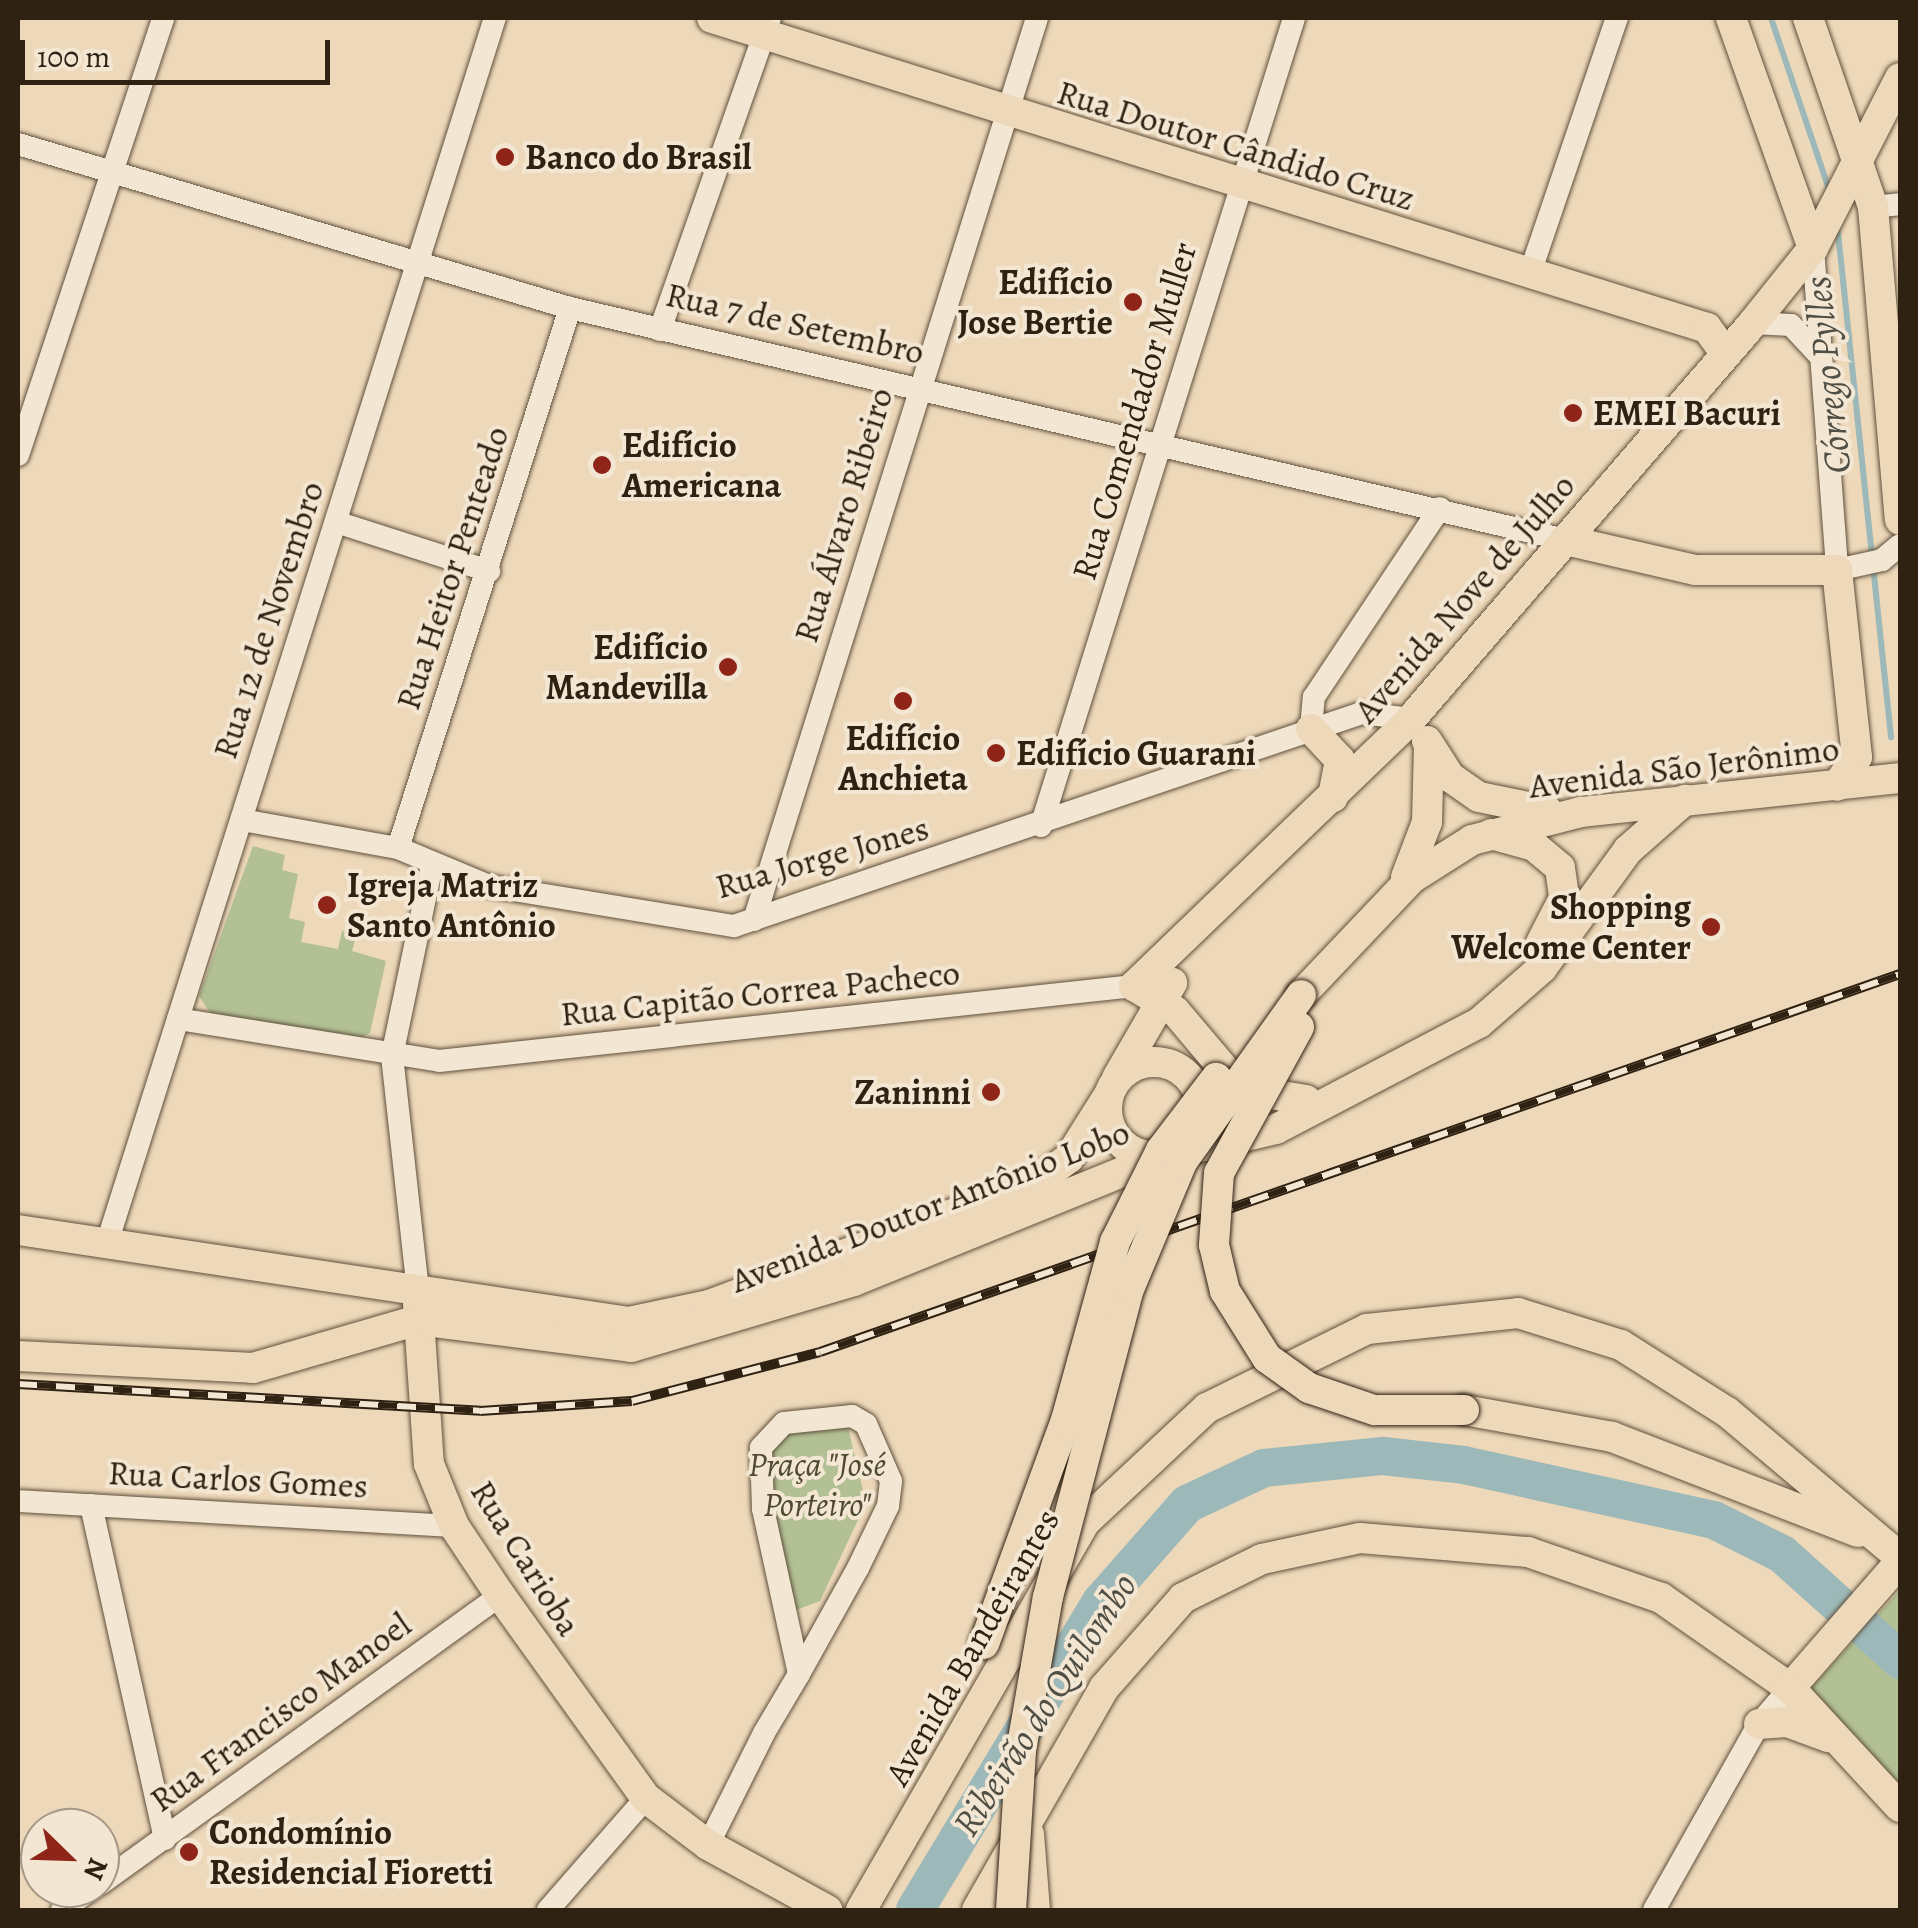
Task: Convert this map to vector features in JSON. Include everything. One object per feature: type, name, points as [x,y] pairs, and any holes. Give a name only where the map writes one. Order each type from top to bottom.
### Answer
[{"type":"main road","name":"Rua Doutor Cândido Cruz","points":[[712,18],[768,26],[1008,112],[1707,328],[1726,354]]},
{"type":"main road","points":[[1731,18],[1820,235]]},
{"type":"main road","points":[[1808,18],[1842,114],[1854,171],[1887,205],[1900,501]]},
{"type":"main road","name":"Avenida Nove de Julho","points":[[1228,903],[1410,719],[1753,323],[1820,235],[1900,78]]},
{"type":"main road","points":[[1842,114],[1864,122],[1884,111]]},
{"type":"main road","points":[[1565,540],[1695,570],[1844,569],[1857,757],[1836,786]]},
{"type":"main road","points":[[1410,719],[1479,797],[1581,812]]},
{"type":"main road","points":[[1311,729],[1340,760],[1330,802]]},
{"type":"main road","points":[[1011,1910],[1034,1666],[1128,1290],[1182,1162],[1392,897],[1423,843],[1429,744]]},
{"type":"main road","name":"Avenida São Jerônimo","points":[[1392,897],[1450,850],[1491,834],[1581,812],[1896,777]]},
{"type":"main road","name":"Avenida Doutor Antônio Lobo","points":[[18,1230],[107,1243],[631,1347],[712,1330],[1167,1155],[1276,1128],[1479,1023],[1542,968],[1628,850],[1687,798]]},
{"type":"main road","points":[[1198,1092],[1198,1128],[1167,1155],[1118,1141],[1111,1089],[1138,1064],[1167,1063],[1198,1092],[1240,1112],[1306,1100],[1459,1018],[1550,933],[1564,898],[1560,868],[1534,846],[1491,834]]},
{"type":"main road","name":"Avenida Doutor Antônio Lobo","points":[[18,1356],[253,1368],[418,1306],[594,1322],[709,1305],[1035,1183],[1069,1158],[1111,1089],[1136,1043],[1148,993],[1228,903]]},
{"type":"main road","points":[[1148,993],[1241,1088],[1306,1100]]},
{"type":"main road","points":[[1307,1000],[1219,1173],[1214,1245],[1225,1291],[1267,1358],[1309,1388],[1374,1410],[1464,1410],[1630,1443],[1896,1555],[1867,1602],[1790,1688]]},
{"type":"main road","points":[[928,1796],[984,1644],[1135,1198],[1190,1108],[1307,1000]]},
{"type":"main road","points":[[1136,1043],[1164,1024],[1194,1036]]},
{"type":"main road","name":"Rua Carioba","points":[[418,1306],[428,1464],[454,1526],[500,1595],[646,1798],[708,1845],[827,1910]]},
{"type":"main road","name":"Avenida Bandeirantes","points":[[861,1910],[1013,1638],[1122,1480],[1261,1374],[1367,1329],[1518,1313],[1621,1345],[1726,1412],[1896,1555]]},
{"type":"main road","points":[[977,1910],[1036,1798],[1104,1688],[1183,1598],[1308,1544],[1412,1536],[1586,1567],[1687,1613],[1790,1688],[1900,1808]]},
{"type":"main road","points":[[1759,1724],[1787,1722],[1835,1740]]},
{"type":"main road","points":[[1035,1910],[1027,1854],[1036,1798]]},
{"type":"street","points":[[18,456],[163,18]]},
{"type":"street","name":"Rua 12 de Novembro","points":[[107,1243],[496,18]]},
{"type":"street","name":"Rua Álvaro Ribeiro","points":[[754,920],[1037,18]]},
{"type":"street","name":"Rua Comendador Muller","points":[[1042,826],[1294,18]]},
{"type":"street","points":[[1529,276],[1616,18]]},
{"type":"street","points":[[660,330],[768,26]]},
{"type":"street","name":"Rua 7 de Setembro","points":[[18,144],[570,308],[919,386],[1565,540]]},
{"type":"street","points":[[1820,235],[1824,364],[1844,569],[1891,553]]},
{"type":"street","name":"Rua Heitor Penteado","points":[[398,848],[570,308]]},
{"type":"street","points":[[1753,323],[1791,324],[1824,364]]},
{"type":"street","points":[[1311,729],[1314,697],[1440,508]]},
{"type":"street","points":[[336,522],[489,571]]},
{"type":"street","name":"Rua Jorge Jones","points":[[242,820],[398,848],[490,886],[683,924],[754,920],[1042,826],[1311,729],[1362,714],[1410,719]]},
{"type":"street","name":"Rua Carioba","points":[[418,1306],[392,1056],[432,864]]},
{"type":"street","name":"Rua Capitão Correa Pacheco","points":[[178,1019],[439,1061],[1148,993]]},
{"type":"street","points":[[708,1845],[799,1674],[888,1506],[890,1481],[866,1424],[852,1416],[784,1423],[761,1448],[763,1510],[799,1674]]},
{"type":"street","name":"Rua Carlos Gomes","points":[[18,1501],[454,1526]]},
{"type":"street","points":[[91,1505],[164,1839]]},
{"type":"street","name":"Rua Francisco Manoel","points":[[120,1870],[500,1595]]},
{"type":"street","points":[[1654,1910],[1759,1724],[1790,1688]]},
{"type":"street","points":[[548,1910],[646,1798]]},
{"type":"green space","points":[[253,846],[285,855],[282,870],[298,874],[289,918],[305,922],[301,942],[338,949],[342,931],[357,934],[352,951],[386,961],[370,1033],[359,1039],[210,1013],[199,996]]},
{"type":"green space","name":"Praça \"José Porteiro\"","points":[[847,1423],[866,1503],[820,1601],[796,1610],[764,1465],[783,1432]]},
{"type":"green space","points":[[1900,1590],[1900,1788],[1810,1689]]},
{"type":"waterway","name":"Córrego Pylles","points":[[1771,18],[1830,192]]},
{"type":"waterway","name":"Córrego Pylles","points":[[1837,223],[1891,737]]},
{"type":"waterway","name":"Ribeirão do Quilombo","points":[[915,1910],[1101,1602],[1187,1504],[1264,1468],[1383,1456],[1464,1465],[1714,1520],[1782,1554],[1900,1660]]},
{"type":"railway","points":[[18,1384],[480,1411],[632,1401],[820,1352],[1900,974]]},
{"type":"place","name":"Banco do Brasil","points":[[505,157]]},
{"type":"place","name":"Edifício Jose Bertie","points":[[1133,302]]},
{"type":"place","name":"EMEI Bacuri","points":[[1573,413]]},
{"type":"place","name":"Edifício Americana","points":[[602,465]]},
{"type":"place","name":"Edifício Mandevilla","points":[[728,667]]},
{"type":"place","name":"Edifício Anchieta","points":[[903,701]]},
{"type":"place","name":"Edifício Guarani","points":[[996,753]]},
{"type":"place","name":"Igreja Matriz Santo Antônio","points":[[327,905]]},
{"type":"place","name":"Shopping Welcome Center","points":[[1711,927]]},
{"type":"place","name":"Zaninni","points":[[991,1092]]},
{"type":"place","name":"Condomínio Residencial Fioretti","points":[[189,1852]]}]
